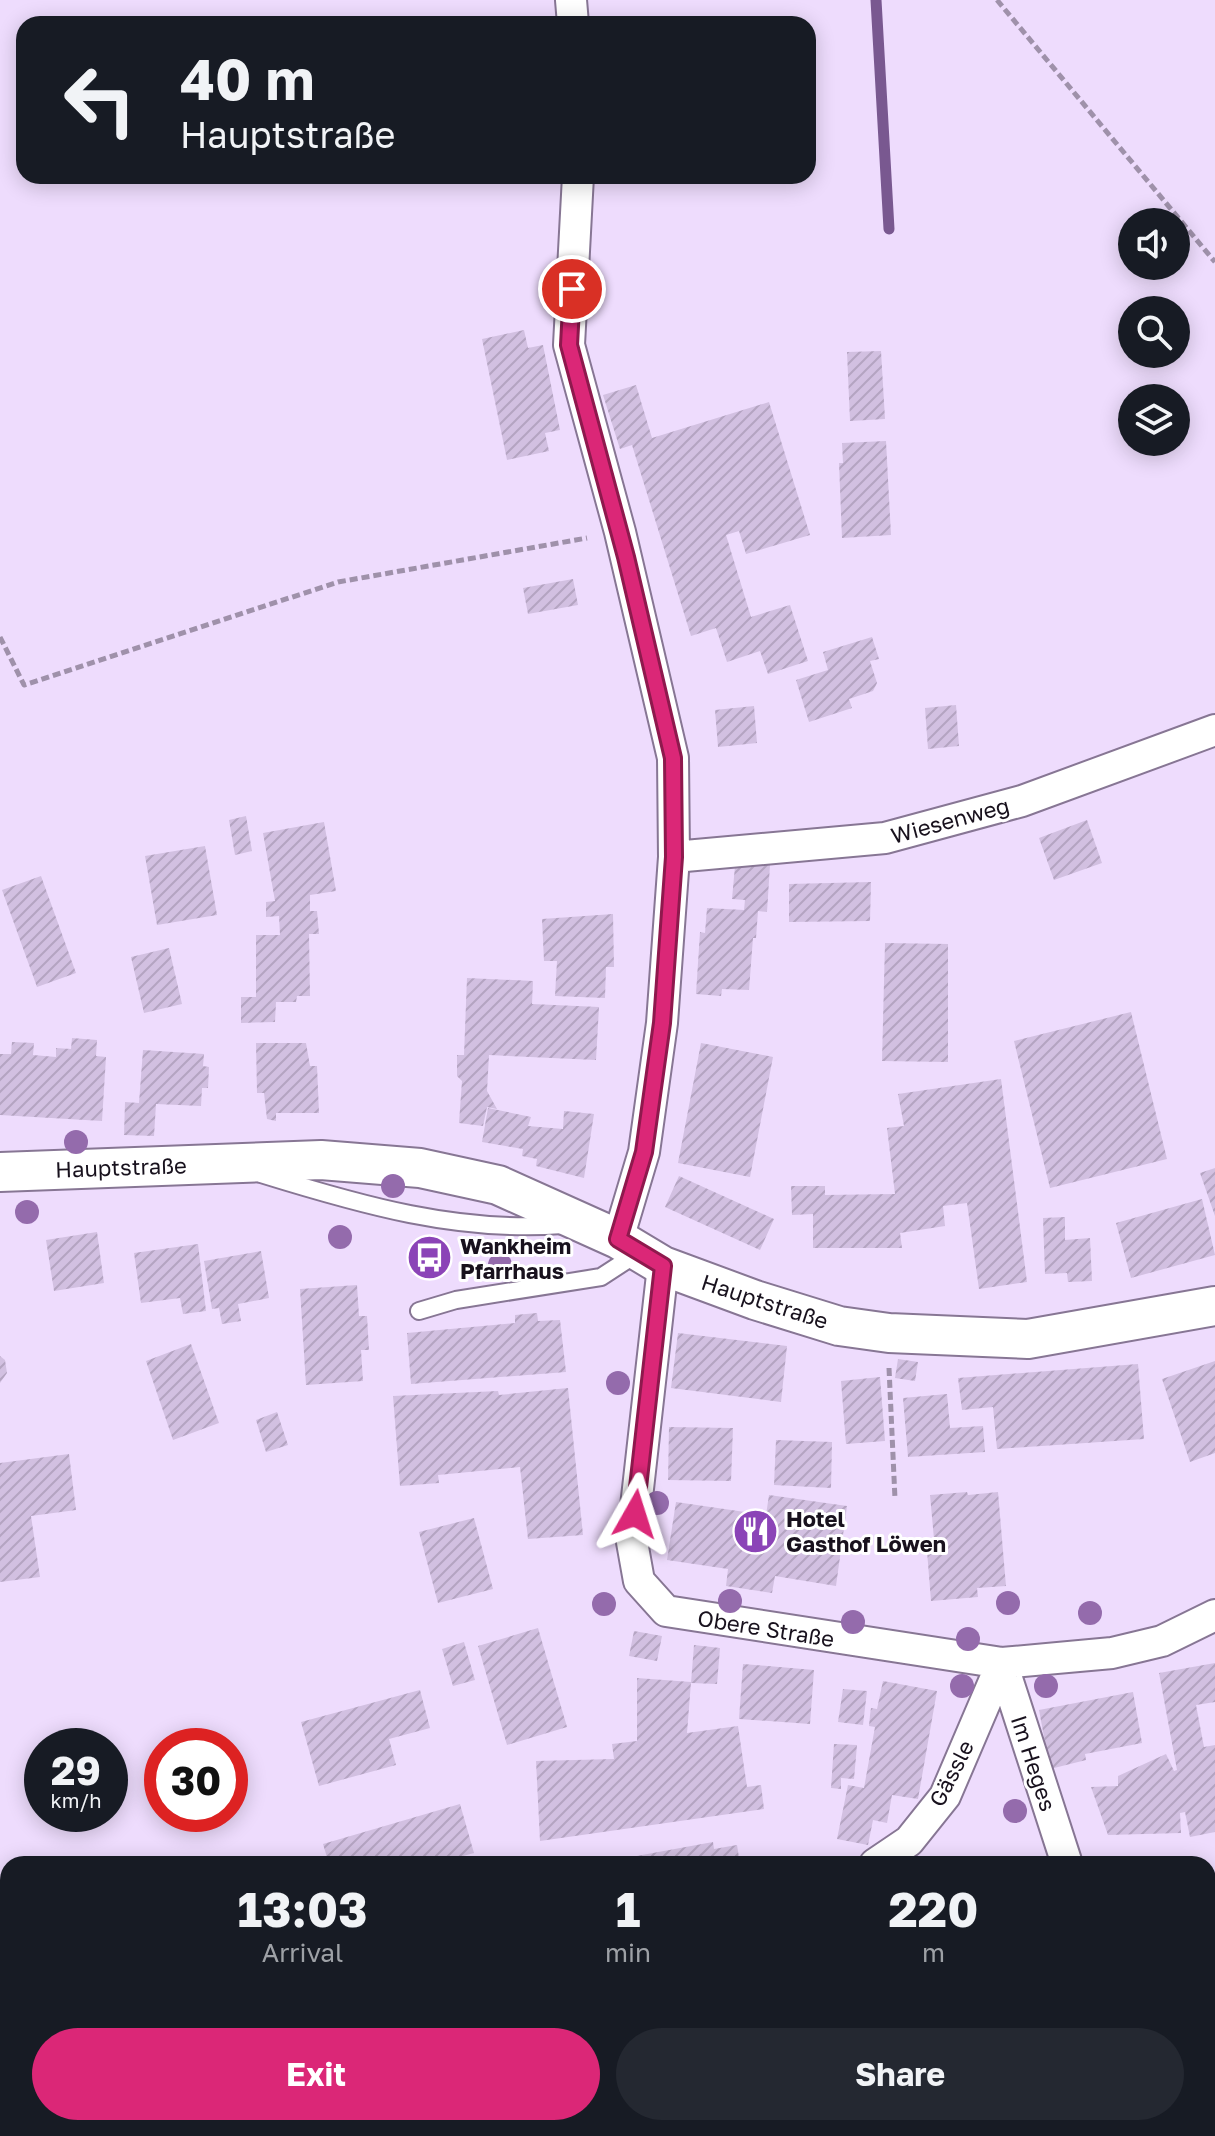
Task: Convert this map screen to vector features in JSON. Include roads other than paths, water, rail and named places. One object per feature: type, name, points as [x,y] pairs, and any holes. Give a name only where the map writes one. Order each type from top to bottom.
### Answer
[{"type":"street","name":"Obere Straße","points":[[578,184],[569,345],[623,546],[673,758],[674,857],[662,1023],[644,1152],[632,1542],[639,1581],[666,1611],[1002,1663],[1112,1653],[1162,1641],[1215,1615]]},
{"type":"street","name":"Wiesenweg","points":[[674,857],[885,838],[1022,801],[1215,730]]},
{"type":"street","name":"Hauptstraße","points":[[0,1172],[321,1160],[420,1168],[498,1185],[640,1252],[839,1326],[889,1333],[1028,1339],[1215,1306]]},
{"type":"street","name":"Gässle","points":[[887,1856],[909,1841],[945,1796],[1002,1663]]},
{"type":"street","name":"Im Heges","points":[[1002,1663],[1064,1856]]},
{"type":"lane","points":[[419,1311],[456,1300],[601,1277],[640,1252]]},
{"type":"waterway","points":[[876,0],[889,229]]},
{"type":"place","name":"Wankheim Pfarrhaus","points":[[429,1258]]},
{"type":"place","name":"Hotel Gasthof Löwen","points":[[755,1531]]}]
